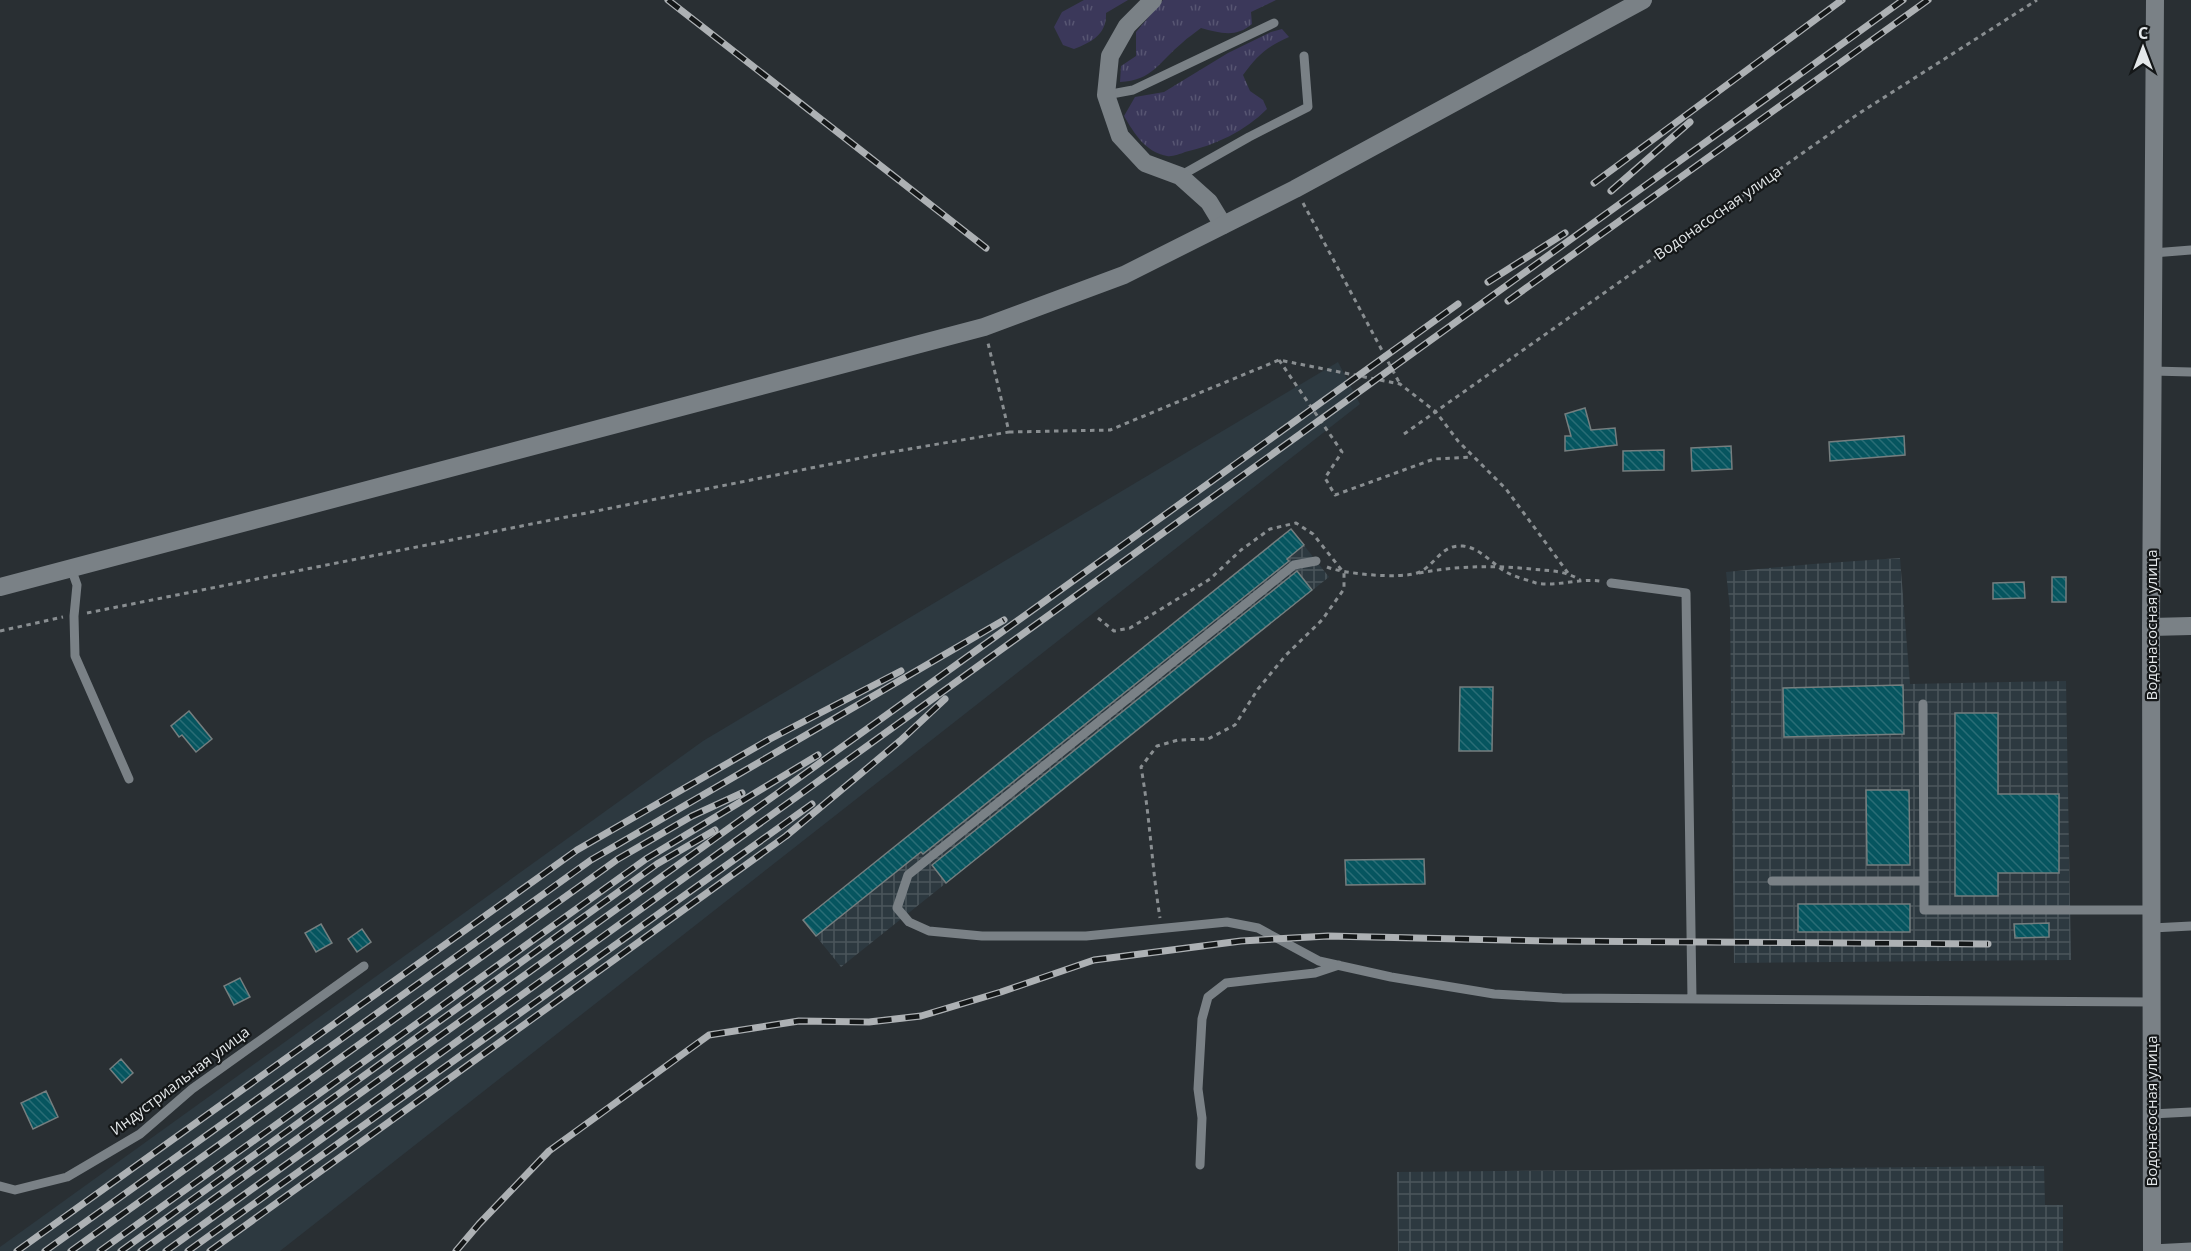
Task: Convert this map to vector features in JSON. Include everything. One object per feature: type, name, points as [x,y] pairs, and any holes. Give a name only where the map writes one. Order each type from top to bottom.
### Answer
[{"type":"street","points":[[1154,0],[1127,26],[1110,56],[1106,95],[1120,136],[1145,163],[1180,176],[1209,202],[1223,225]]},
{"type":"street","points":[[0,587],[984,327],[1124,275],[1295,189],[1643,0]]},
{"type":"street","name":"Водонасосная улица","points":[[2152,1250],[2151,627],[2155,0]]},
{"type":"street","points":[[2151,627],[2191,627]]},
{"type":"lane","points":[[1106,95],[1133,90],[1274,23]]},
{"type":"lane","points":[[1180,176],[1308,107],[1304,56]]},
{"type":"lane","points":[[2153,253],[2191,250]]},
{"type":"lane","points":[[2153,372],[2191,372]]},
{"type":"lane","points":[[1316,561],[1294,565],[908,875],[897,908],[909,922],[928,931],[982,936],[1086,936],[1227,922],[1258,928],[1319,961],[1391,977],[1494,993],[1562,998],[2151,1002]]},
{"type":"lane","points":[[71,568],[77,585],[74,616],[75,656],[129,779]]},
{"type":"lane","points":[[1611,583],[1686,593],[1692,999]]},
{"type":"lane","points":[[1923,704],[1924,910],[2152,919],[2191,926]]},
{"type":"lane","points":[[1772,881],[1924,881]]},
{"type":"lane","points":[[1200,1165],[1202,1118],[1198,1089],[1202,1019],[1208,997],[1226,983],[1315,974],[1339,965]]},
{"type":"lane","name":"Индустриальная улица","points":[[0,1187],[15,1190],[67,1176],[140,1134],[192,1089],[364,966]]},
{"type":"lane","points":[[2151,1113],[2191,1112]]},
{"type":"lane","points":[[2152,1250],[2191,1247]]},
{"type":"path","name":"Водонасосная улица","points":[[1404,434],[1858,114],[2037,0]]},
{"type":"path","points":[[1295,189],[1400,384],[1436,412],[1458,441],[1506,489],[1568,573],[1581,581]]},
{"type":"path","points":[[984,327],[1009,432]]},
{"type":"path","points":[[0,631],[891,452],[1009,432],[1110,430],[1279,360],[1400,384]]},
{"type":"path","points":[[1279,360],[1342,452],[1325,478],[1335,495],[1434,459],[1473,457]]},
{"type":"path","points":[[1098,618],[1114,631],[1130,628],[1210,579],[1241,550],[1270,529],[1296,523],[1313,534],[1344,573],[1344,590],[1322,620],[1258,688],[1235,725],[1208,739],[1178,740],[1157,746],[1141,767],[1148,807],[1153,874],[1162,929]]},
{"type":"path","points":[[1417,573],[1443,551],[1463,546],[1482,554],[1509,574],[1539,583],[1581,581],[1611,583]]},
{"type":"path","points":[[1316,561],[1344,573],[1383,575],[1417,573],[1452,567],[1496,565],[1568,573]]},
{"type":"shaded area","points":[[1338,362],[1360,404],[280,1251],[0,1251],[0,1247],[703,741]]},
{"type":"shaded area","points":[[1291,529],[1329,577],[841,967],[803,920]]},
{"type":"shaded area","points":[[1900,558],[1910,684],[2066,681],[2071,960],[1734,963],[1730,609],[1726,572]]},
{"type":"shaded area","points":[[2044,1166],[2045,1205],[2063,1205],[2063,1251],[1398,1251],[1397,1172]]},
{"type":"green space","points":[[1084,0],[1128,0],[1106,13],[1104,26],[1097,36],[1074,49],[1063,45],[1054,27],[1062,12]]},
{"type":"green space","points":[[1163,0],[1276,0],[1251,12],[1252,24],[1246,28],[1228,33],[1201,28],[1148,74],[1131,81],[1120,82],[1121,66],[1136,56],[1136,32]]},
{"type":"green space","points":[[1282,29],[1289,37],[1274,44],[1263,53],[1243,75],[1250,91],[1263,100],[1267,109],[1249,124],[1219,141],[1174,156],[1159,154],[1146,146],[1136,135],[1124,116],[1135,97],[1164,92],[1228,53]]},
{"type":"building","points":[[1585,408],[1591,430],[1615,428],[1617,445],[1565,451],[1565,436],[1571,436],[1565,414]]},
{"type":"building","points":[[1904,436],[1905,455],[1830,461],[1829,442]]},
{"type":"building","points":[[1731,446],[1732,469],[1692,471],[1691,448]]},
{"type":"building","points":[[1664,450],[1664,470],[1623,471],[1623,451]]},
{"type":"building","points":[[1291,529],[1304,545],[1287,559],[1289,561],[923,854],[921,852],[816,936],[803,920]]},
{"type":"building","points":[[1297,571],[1312,590],[946,883],[932,865]]},
{"type":"building","points":[[2052,577],[2066,577],[2066,602],[2052,602]]},
{"type":"building","points":[[2024,582],[2025,598],[1993,599],[1993,583]]},
{"type":"building","points":[[1903,685],[1904,734],[1784,737],[1783,688]]},
{"type":"building","points":[[1460,687],[1493,687],[1492,751],[1459,751]]},
{"type":"building","points":[[189,711],[212,739],[196,752],[182,735],[179,737],[171,726]]},
{"type":"building","points":[[1955,713],[1998,713],[1998,794],[2059,794],[2059,873],[1998,873],[1998,896],[1955,896]]},
{"type":"building","points":[[1866,790],[1909,790],[1910,865],[1867,865]]},
{"type":"building","points":[[1424,859],[1425,884],[1346,885],[1345,860]]},
{"type":"building","points":[[1798,904],[1910,904],[1910,932],[1798,932]]},
{"type":"building","points":[[2049,923],[2049,937],[2015,938],[2014,924]]},
{"type":"building","points":[[321,924],[332,943],[316,952],[305,933]]},
{"type":"building","points":[[362,929],[371,942],[357,952],[348,939]]},
{"type":"building","points":[[240,978],[250,997],[234,1005],[224,986]]},
{"type":"building","points":[[121,1059],[133,1073],[122,1083],[110,1069]]},
{"type":"building","points":[[46,1091],[58,1117],[33,1129],[21,1103]]},
{"type":"railway","points":[[668,0],[986,248]]},
{"type":"railway","points":[[1594,183],[1842,0]]},
{"type":"railway","points":[[166,1251],[1903,0]]},
{"type":"railway","points":[[1508,301],[1928,0]]},
{"type":"railway","points":[[1611,191],[1690,122]]},
{"type":"railway","points":[[1488,282],[1565,233]]},
{"type":"railway","points":[[141,1251],[1458,304]]},
{"type":"railway","points":[[45,1251],[591,860],[1004,620]]},
{"type":"railway","points":[[17,1251],[577,850],[770,739],[901,671]]},
{"type":"railway","points":[[210,1251],[786,836],[900,741],[945,699]]},
{"type":"railway","points":[[100,1251],[646,859],[818,755]]},
{"type":"railway","points":[[71,1251],[618,859],[692,816],[742,793]]},
{"type":"railway","points":[[188,1251],[812,804]]},
{"type":"railway","points":[[121,1251],[657,864],[715,830]]},
{"type":"railway","points":[[456,1251],[549,1151],[709,1035],[799,1021],[869,1022],[921,1016],[1001,992],[1094,960],[1241,941],[1328,936],[1549,941],[1988,944]]}]
